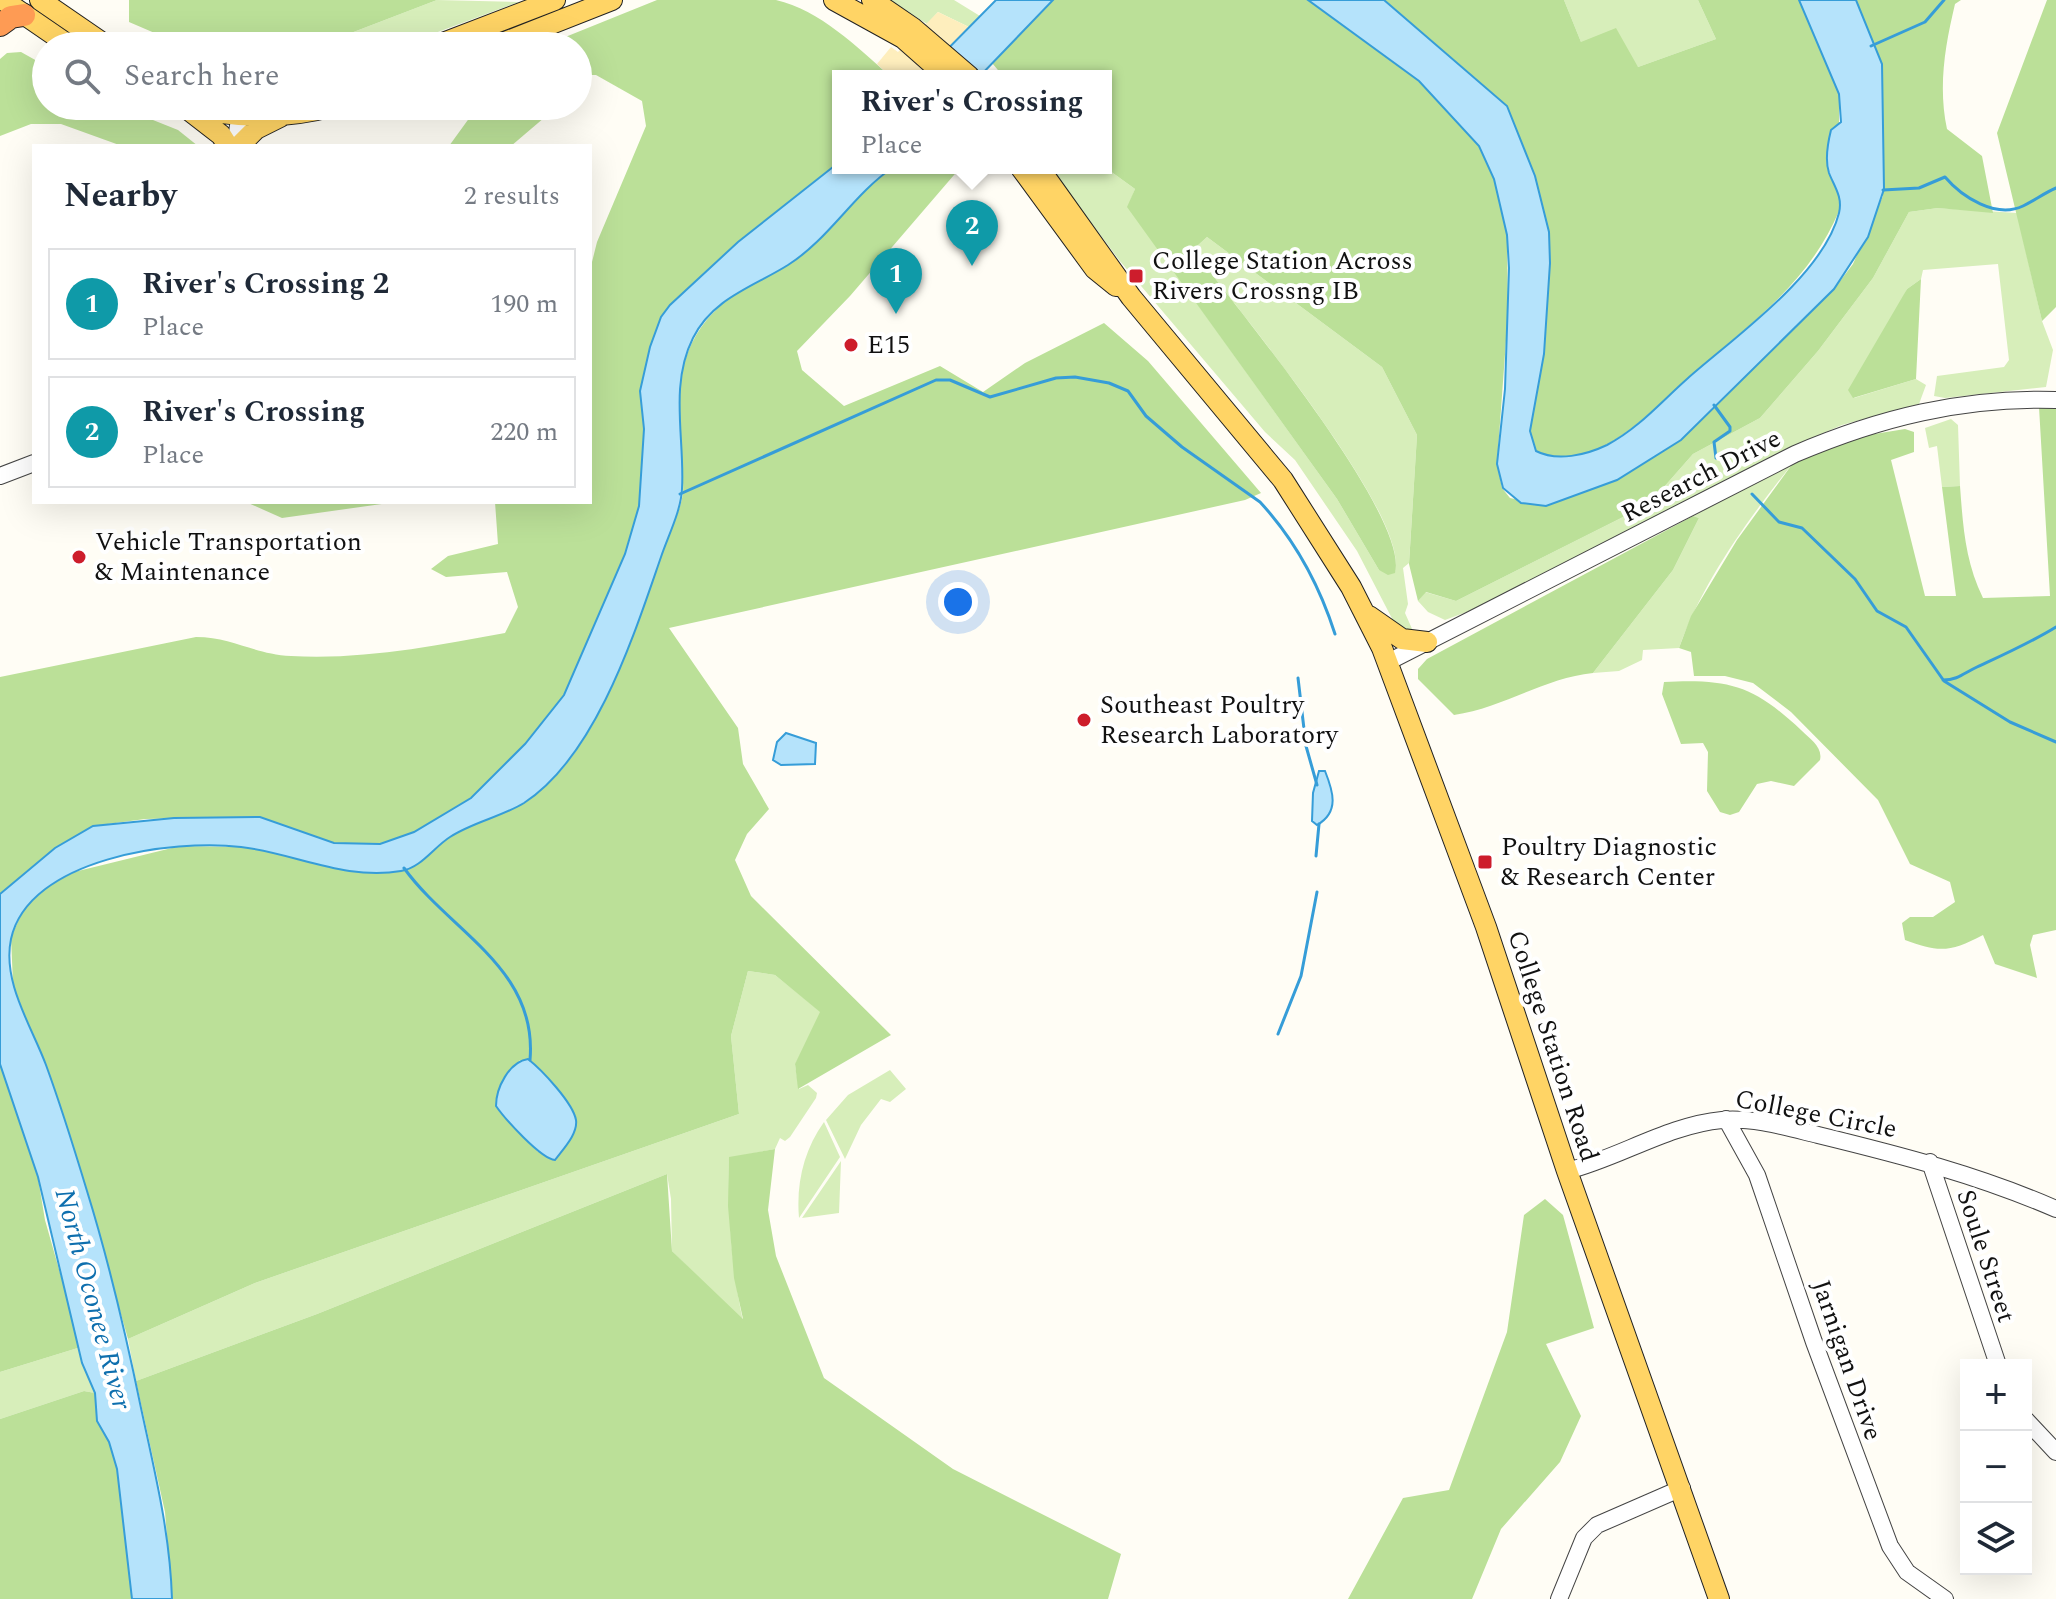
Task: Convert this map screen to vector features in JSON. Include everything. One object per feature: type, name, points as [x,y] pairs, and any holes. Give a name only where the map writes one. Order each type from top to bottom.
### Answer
[{"type":"highway","points":[[0,25],[32,8]]},
{"type":"main road","points":[[3,0],[32,8],[79,32]]},
{"type":"main road","points":[[476,32],[556,5],[612,0]]},
{"type":"main road","points":[[834,0],[908,33],[960,70]]},
{"type":"main road","points":[[872,0],[908,33],[941,70]]},
{"type":"main road","points":[[516,32],[556,5]]},
{"type":"main road","points":[[32,8],[56,32]]},
{"type":"main road","points":[[205,120],[226,144]]},
{"type":"main road","points":[[239,144],[256,129],[273,120]]},
{"type":"main road","name":"College Station Road","points":[[1025,174],[1095,269],[1131,297]]},
{"type":"main road","name":"College Station Road","points":[[1043,174],[1131,297],[1283,480],[1365,614],[1388,662],[1486,927],[1567,1171],[1719,1599]]},
{"type":"main road","points":[[1365,614],[1402,639],[1427,642]]},
{"type":"street","points":[[237,144],[239,120]]},
{"type":"street","name":"Research Drive","points":[[1388,662],[1795,454],[1845,432],[1899,416],[1966,403],[2056,400]]},
{"type":"street","points":[[0,476],[32,464]]},
{"type":"street","name":"College Circle","points":[[1567,1171],[1593,1165],[1690,1125],[1726,1119],[1800,1131],[1930,1162],[1996,1183],[2056,1209]]},
{"type":"street","name":"Jarnigan Drive","points":[[1726,1119],[1761,1186],[1814,1342],[1890,1546],[1907,1572],[1945,1599]]},
{"type":"street","name":"Soule Street","points":[[1930,1162],[1996,1359]]},
{"type":"street","points":[[2032,1426],[2056,1452]]},
{"type":"street","points":[[1559,1599],[1584,1538],[1597,1525],[1682,1488]]},
{"type":"green space","points":[[129,0],[437,0],[354,32],[152,32],[129,22]]},
{"type":"green space","points":[[437,0],[519,2],[438,32],[354,32]]},
{"type":"green space","points":[[657,0],[776,0],[823,21],[883,70],[832,70],[832,168],[738,242],[670,305],[640,391],[644,429],[639,506],[625,554],[564,695],[525,744],[471,798],[414,832],[381,844],[334,843],[235,817],[145,819],[93,826],[55,848],[0,894],[0,677],[196,637],[221,640],[277,655],[318,657],[398,651],[505,633],[518,607],[507,572],[446,577],[431,569],[448,556],[498,544],[495,504],[592,504],[592,262],[597,242],[646,126],[642,101],[592,75],[592,32],[578,32]]},
{"type":"green space","points":[[890,0],[954,0],[980,16],[969,27],[938,12],[927,24]]},
{"type":"green space","points":[[1053,0],[1308,0],[1419,81],[1452,112],[1480,146],[1494,179],[1507,235],[1508,313],[1497,464],[1502,488],[1510,498],[1546,506],[1617,480],[1681,440],[1834,289],[1853,264],[1883,196],[1882,64],[1856,0],[1961,0],[1955,4],[1946,51],[1944,113],[1947,129],[1982,156],[1993,213],[1938,208],[1909,212],[1873,278],[1818,351],[1760,418],[1693,454],[1649,504],[1456,601],[1426,592],[1418,601],[1409,564],[1417,435],[1382,367],[1207,237],[1196,247],[1205,265],[1320,418],[1377,509],[1393,546],[1395,573],[1388,575],[1379,570],[1337,499],[1127,207],[1135,189],[1112,172],[1112,70],[998,70],[992,63]]},
{"type":"green space","points":[[1384,0],[1564,0],[1581,42],[1616,28],[1638,67],[1716,39],[1698,0],[1799,0],[1839,94],[1839,211],[1826,237],[1793,283],[1638,423],[1599,448],[1578,456],[1557,457],[1536,451],[1530,431],[1544,354],[1550,263],[1549,232],[1535,176],[1507,106]]},
{"type":"green space","points":[[1564,0],[1698,0],[1716,39],[1638,67],[1581,42]]},
{"type":"green space","points":[[2047,0],[2056,0],[2056,307],[2042,321],[1997,133]]},
{"type":"green space","points":[[21,52],[32,58],[32,120],[153,120],[178,130],[196,144],[116,144],[61,124],[31,124],[0,136],[0,59],[7,53]]},
{"type":"green space","points":[[468,120],[542,120],[513,144],[450,144]]},
{"type":"green space","points":[[1112,172],[1135,189],[1128,207],[1337,499],[1379,570],[1395,572],[1393,545],[1377,508],[1351,464],[1286,370],[1205,265],[1196,247],[1207,237],[1382,367],[1417,435],[1409,563],[1403,568],[1408,604],[1405,613],[1413,631],[1399,632],[1357,551],[1295,460],[1265,432],[1119,260],[1055,174]]},
{"type":"green space","points":[[885,174],[955,174],[850,296],[797,351],[802,370],[844,406],[940,366],[983,392],[1025,363],[1104,323],[1148,361],[1261,493],[1245,500],[669,628],[738,728],[743,764],[769,809],[747,834],[735,860],[751,896],[891,1035],[798,1089],[795,1064],[820,1012],[775,975],[748,971],[731,1036],[739,1114],[255,1283],[128,1339],[73,1145],[13,984],[11,937],[24,909],[47,887],[74,872],[180,846],[242,847],[406,871],[454,834],[527,800],[549,783],[569,761],[586,735],[630,645],[683,493],[678,414],[679,392],[688,351],[709,317]],"holes":[[[520,1060],[538,1152],[496,1106]]]},
{"type":"green space","points":[[1938,208],[2017,213],[2042,321],[2053,350],[2046,387],[1945,398],[1934,396],[1937,376],[2004,367],[2009,360],[1998,264],[1923,270],[1921,279],[1907,289],[1854,398],[1916,379],[1926,385],[1919,404],[1842,425],[1798,444],[1472,610],[1445,620],[1428,612],[1418,601],[1425,592],[1456,601],[1649,504],[1693,454],[1760,418],[1818,351],[1873,278],[1909,212]]},
{"type":"green space","points":[[1921,279],[1916,379],[1853,398],[1848,390],[1907,289]]},
{"type":"green space","points":[[2039,407],[2056,408],[2056,930],[2033,935],[2030,945],[2037,978],[1995,964],[1983,935],[1945,949],[1905,940],[1902,923],[1910,917],[1933,917],[1955,902],[1950,882],[1910,864],[1878,800],[1791,712],[1753,683],[1725,676],[1694,676],[1691,652],[1679,648],[1691,616],[1737,540],[1793,463],[1856,437],[1905,429],[1914,432],[1914,452],[1891,460],[1925,596],[1956,596],[1942,487],[1960,486],[1969,557],[1983,598],[2050,596]]},
{"type":"green space","points":[[1951,419],[1958,425],[1960,486],[1942,487],[1937,446],[1929,448],[1925,428]]},
{"type":"green space","points":[[1793,463],[1728,551],[1701,599],[1679,648],[1643,650],[1642,660],[1619,671],[1593,673],[1673,570],[1699,518],[1693,516]]},
{"type":"green space","points":[[250,504],[382,504],[282,518]]},
{"type":"green space","points":[[1693,516],[1699,518],[1673,570],[1593,673],[1558,681],[1490,706],[1454,715],[1418,679],[1418,669],[1427,659]]},
{"type":"green space","points":[[1664,682],[1723,684],[1754,694],[1812,740],[1820,751],[1820,760],[1794,786],[1771,781],[1757,784],[1739,812],[1730,815],[1720,812],[1707,791],[1708,752],[1703,743],[1681,744],[1662,694]]},
{"type":"green space","points":[[748,971],[775,975],[821,1012],[795,1065],[799,1089],[808,1085],[817,1093],[816,1098],[790,1137],[785,1141],[780,1138],[775,1149],[729,1158],[731,1240],[743,1321],[672,1251],[667,1174],[317,1314],[136,1381],[128,1339],[255,1283],[739,1114],[731,1036]]},
{"type":"green space","points":[[0,1064],[38,1178],[45,1220],[81,1347],[0,1372]]},
{"type":"green space","points":[[890,1070],[906,1089],[890,1102],[881,1099],[861,1125],[845,1159],[826,1120],[848,1095]]},
{"type":"green space","points":[[824,1122],[840,1157],[799,1218],[803,1167],[811,1144]]},
{"type":"green space","points":[[775,1149],[768,1210],[776,1256],[824,1378],[953,1469],[1121,1554],[1108,1599],[172,1599],[165,1512],[136,1381],[317,1314],[667,1174],[672,1251],[743,1319],[734,1278],[728,1206],[729,1157]]},
{"type":"green space","points":[[841,1161],[839,1213],[802,1218]]},
{"type":"green space","points":[[1545,1199],[1563,1215],[1594,1328],[1546,1344],[1581,1416],[1560,1462],[1501,1529],[1472,1599],[1348,1599],[1403,1498],[1449,1490],[1507,1332],[1524,1215]]},
{"type":"green space","points":[[81,1347],[82,1363],[95,1393],[84,1391],[0,1419],[0,1372]]},
{"type":"green space","points":[[84,1391],[95,1393],[97,1421],[109,1442],[117,1469],[132,1599],[0,1599],[0,1419]]},
{"type":"sand","points":[[938,12],[969,27],[927,70],[884,70],[877,64],[891,47],[898,52]]},
{"type":"water","points":[[996,0],[1053,0],[986,70],[927,70]]},
{"type":"water","points":[[1308,0],[1384,0],[1507,106],[1535,176],[1549,232],[1544,354],[1530,431],[1536,451],[1562,457],[1581,454],[1607,445],[1629,431],[1774,304],[1815,260],[1830,237],[1840,207],[1827,157],[1831,130],[1841,122],[1839,94],[1799,0],[1856,0],[1882,64],[1884,189],[1868,237],[1834,289],[1681,440],[1617,480],[1546,506],[1521,503],[1503,488],[1497,464],[1505,389],[1509,268],[1507,235],[1494,179],[1479,146],[1419,81]]},
{"type":"water","name":"North Oconee River","points":[[832,168],[832,174],[884,174],[816,243],[788,265],[723,303],[701,324],[693,338],[686,356],[680,394],[682,489],[677,515],[609,692],[572,756],[549,782],[524,803],[459,832],[415,866],[401,871],[381,873],[340,869],[241,847],[179,847],[143,851],[74,872],[45,889],[23,911],[11,939],[9,955],[14,987],[57,1096],[103,1245],[165,1527],[172,1599],[132,1599],[117,1469],[109,1442],[97,1421],[95,1393],[82,1363],[38,1177],[0,1064],[0,894],[55,848],[93,826],[174,818],[260,817],[334,843],[380,844],[414,832],[471,798],[525,744],[564,695],[625,554],[639,506],[644,429],[640,391],[661,317],[738,242]]},
{"type":"water","points":[[786,733],[816,743],[815,764],[781,765],[773,760],[777,742]]},
{"type":"water","points":[[1319,771],[1325,771],[1333,801],[1329,814],[1317,825],[1312,821],[1313,793]]},
{"type":"water","points":[[528,1059],[563,1096],[576,1120],[572,1136],[555,1160],[533,1146],[496,1106],[498,1091],[505,1077],[515,1065]]},
{"type":"waterway","points":[[1871,46],[1925,22],[1944,0]]},
{"type":"waterway","points":[[1883,190],[1919,188],[1945,177],[1980,204],[2002,210],[2023,206],[2056,188]]},
{"type":"waterway","points":[[680,494],[936,380],[950,380],[990,397],[1056,378],[1075,377],[1109,383],[1128,391],[1146,416],[1182,447],[1260,502],[1285,532],[1305,564],[1335,634]]},
{"type":"waterway","points":[[1714,405],[1730,427],[1730,431],[1714,442],[1716,458]]},
{"type":"waterway","points":[[1752,494],[1779,522],[1802,528],[1855,579],[1877,611],[1906,627],[1944,681],[2010,722],[2056,742]]},
{"type":"waterway","points":[[1943,680],[1961,676],[2056,627]]},
{"type":"waterway","points":[[1298,678],[1306,746],[1317,785]]},
{"type":"waterway","points":[[1316,856],[1319,824]]},
{"type":"waterway","points":[[404,868],[506,976],[520,1000],[529,1028],[530,1060]]},
{"type":"waterway","points":[[1278,1034],[1301,976],[1317,892]]},
{"type":"place","name":"River's Crossing","points":[[972,266]]},
{"type":"place","name":"College Station Across Rivers Crossng IB","points":[[1136,276]]},
{"type":"place","name":"River's Crossing 2","points":[[896,314]]},
{"type":"place","name":"E15","points":[[851,345]]},
{"type":"place","name":"Vehicle Transportation & Maintenance","points":[[79,557]]},
{"type":"place","name":"Southeast Poultry Research Laboratory","points":[[1084,720]]},
{"type":"place","name":"Poultry Diagnostic & Research Center","points":[[1485,862]]}]
